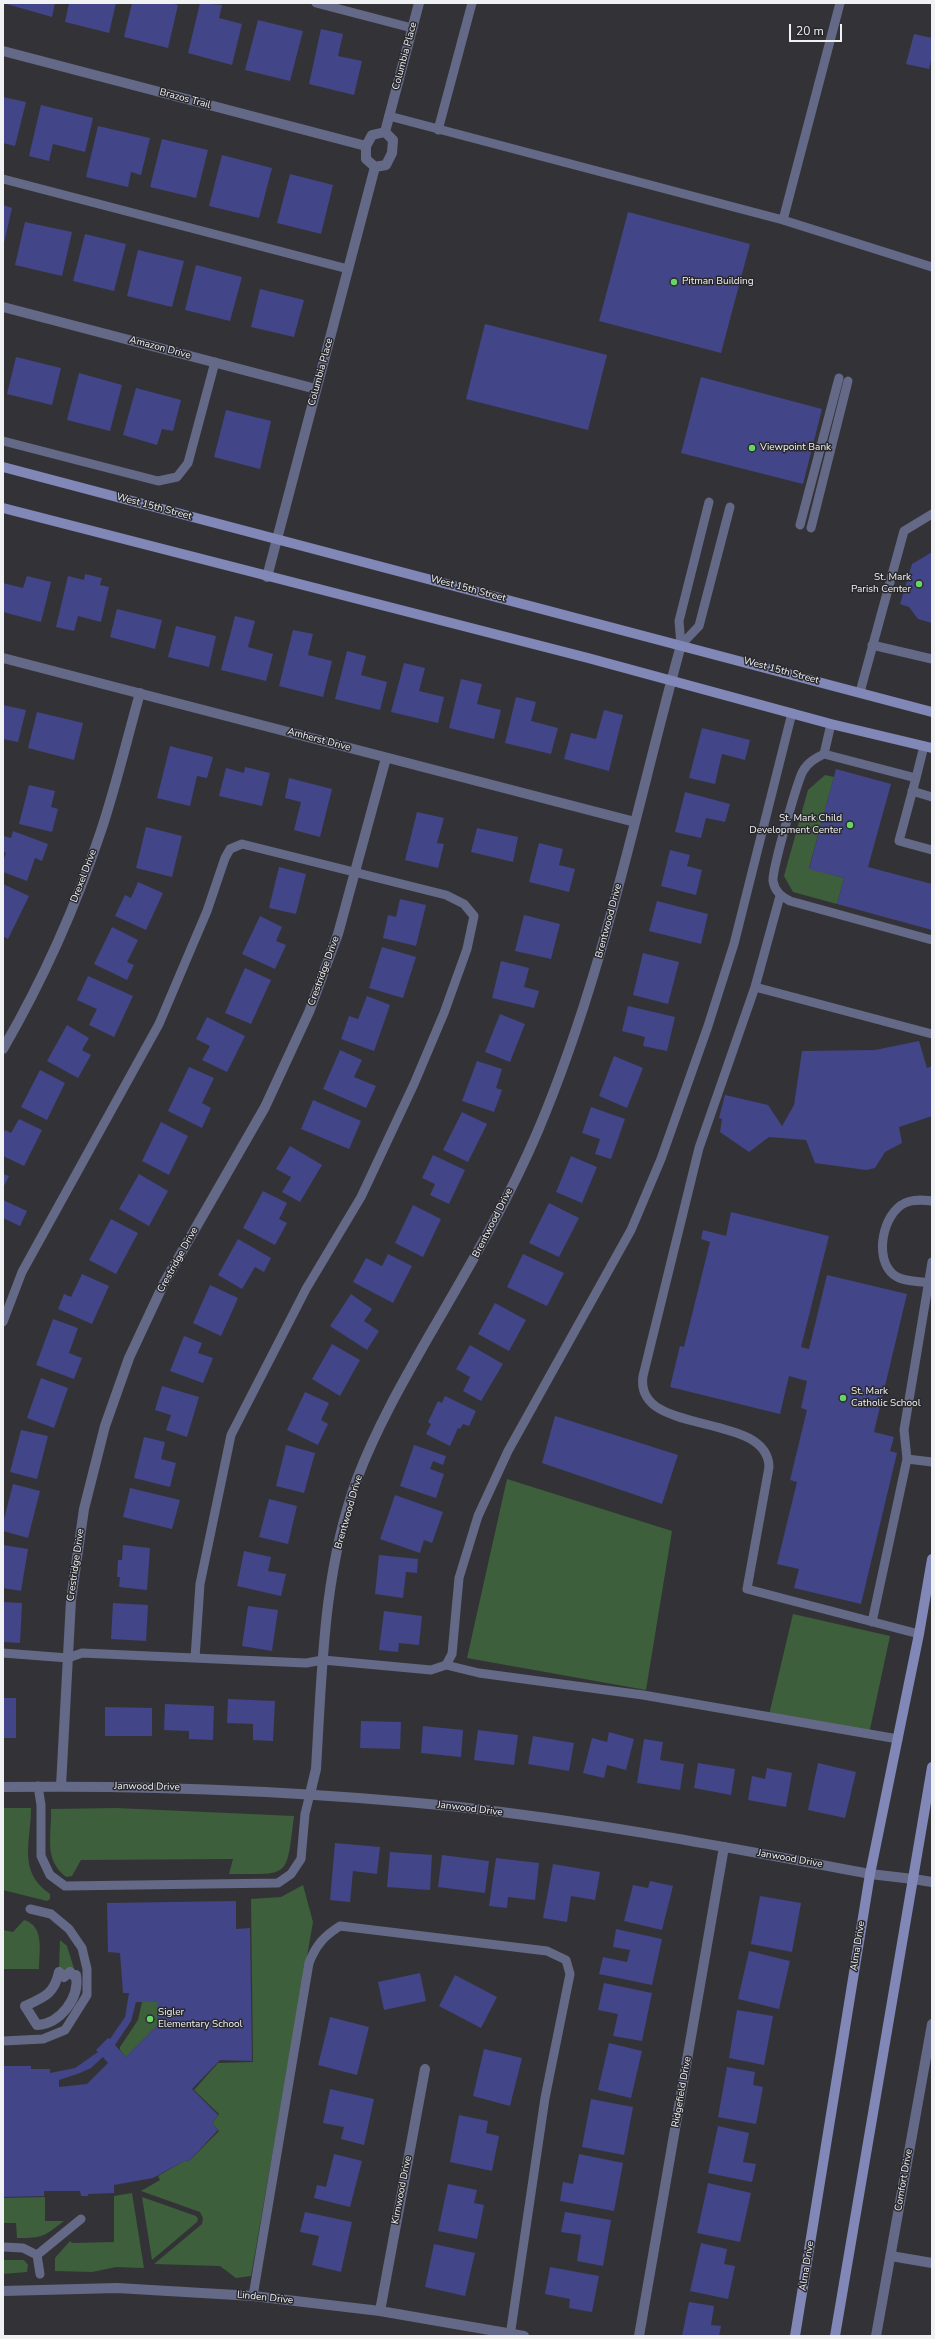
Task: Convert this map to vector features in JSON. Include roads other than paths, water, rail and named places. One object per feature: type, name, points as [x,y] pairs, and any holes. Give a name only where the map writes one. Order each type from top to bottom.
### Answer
[{"type":"main road","name":"West 15th Street","points":[[3,467],[681,644],[932,712]]},
{"type":"main road","points":[[3,508],[671,681],[831,724],[928,747]]},
{"type":"main road","name":"Alma Drive","points":[[795,2336],[870,1874],[919,1634],[932,1559]]},
{"type":"main road","points":[[835,2336],[932,1767]]},
{"type":"street","name":"Columbia Place","points":[[385,132],[419,3]]},
{"type":"street","name":"Brazos Trail","points":[[3,51],[366,146]]},
{"type":"street","points":[[385,132],[393,140],[392,153],[386,165],[375,167],[366,159],[366,146],[372,135],[385,132]]},
{"type":"street","name":"Columbia Place","points":[[267,577],[375,167]]},
{"type":"street","name":"Amazon Drive","points":[[3,307],[316,389]]},
{"type":"street","name":"Brentwood Drive","points":[[310,1794],[316,1769],[327,1610],[339,1539],[357,1480],[386,1413],[493,1226],[536,1134],[580,1018],[604,944],[681,644]]},
{"type":"street","name":"Amherst Drive","points":[[3,658],[635,822]]},
{"type":"street","name":"Drexel Drive","points":[[3,1049],[24,1013],[66,925],[101,830],[140,693]]},
{"type":"street","name":"Crestridge Drive","points":[[61,1786],[71,1600],[84,1508],[105,1426],[129,1358],[164,1283],[265,1107],[309,1012],[338,934],[386,758]]},
{"type":"street","name":"Janwood Drive","points":[[3,1787],[173,1787],[310,1794],[452,1807],[587,1824],[870,1874],[932,1882]]},
{"type":"street","name":"Ridgefield Drive","points":[[639,2336],[724,1847]]},
{"type":"street","points":[[59,1972],[64,1977],[70,1972],[74,1976],[76,1975],[77,1991],[66,2009],[58,2016],[47,2025],[37,2025],[25,2006],[48,1996],[54,1987],[59,1972]]},
{"type":"street","name":"Comfort Drive","points":[[876,2336],[932,2024]]},
{"type":"street","name":"Kirnwood Drive","points":[[380,2311],[425,2069]]},
{"type":"street","points":[[891,2256],[932,2263]]},
{"type":"street","name":"Linden Drive","points":[[3,2291],[118,2288],[253,2296],[380,2311],[510,2335],[524,2336]]},
{"type":"lane","points":[[316,3],[412,28]]},
{"type":"lane","points":[[438,130],[472,3]]},
{"type":"lane","points":[[783,220],[840,3]]},
{"type":"lane","points":[[389,116],[783,220],[932,267]]},
{"type":"lane","points":[[3,179],[348,269]]},
{"type":"lane","points":[[3,441],[158,481],[177,477],[188,463],[215,362]]},
{"type":"lane","points":[[800,525],[839,378]]},
{"type":"lane","points":[[811,528],[848,381]]},
{"type":"lane","points":[[681,644],[678,621],[709,502]]},
{"type":"lane","points":[[681,644],[699,626],[730,507]]},
{"type":"lane","points":[[860,692],[904,531],[932,514]]},
{"type":"lane","points":[[872,644],[932,659]]},
{"type":"lane","points":[[446,1665],[452,1654],[459,1578],[478,1516],[508,1451],[631,1230],[661,1159],[708,1026],[734,944],[792,713]]},
{"type":"lane","points":[[824,754],[831,724]]},
{"type":"lane","points":[[928,747],[916,778],[899,841],[932,850]]},
{"type":"lane","points":[[916,778],[824,754],[810,762],[798,781],[774,872],[773,880],[780,896],[754,987],[699,1148],[641,1384],[647,1400],[654,1406],[747,1438],[765,1450],[769,1459],[769,1468],[747,1589],[919,1634]]},
{"type":"lane","points":[[912,791],[932,797]]},
{"type":"lane","points":[[3,1322],[26,1266],[159,1024],[207,911],[225,858],[230,850],[242,844],[446,895],[464,904],[474,916],[467,949],[447,1006],[411,1091],[361,1197],[306,1289],[231,1435],[200,1584],[195,1658]]},
{"type":"lane","points":[[780,896],[790,901],[932,940]]},
{"type":"lane","points":[[754,987],[932,1034]]},
{"type":"lane","points":[[929,1283],[894,1276],[888,1269],[883,1249],[887,1224],[896,1209],[906,1202],[917,1200],[932,1201]]},
{"type":"lane","points":[[872,1622],[907,1459],[904,1430],[932,1262]]},
{"type":"lane","points":[[907,1459],[932,1462]]},
{"type":"lane","points":[[3,1653],[68,1658],[82,1653],[306,1663],[323,1660],[431,1670],[446,1665],[479,1674],[643,1695],[898,1739]]},
{"type":"lane","points":[[38,1786],[41,1805],[40,1856],[50,1875],[65,1886],[278,1883],[291,1874],[301,1859],[305,1814],[310,1794]]},
{"type":"lane","points":[[3,2041],[43,2039],[65,2030],[88,1995],[88,1969],[82,1948],[69,1929],[51,1914],[30,1909]]},
{"type":"lane","points":[[253,2296],[309,1963],[316,1946],[326,1934],[340,1926],[547,1950],[566,1960],[570,1974],[545,2098],[510,2335]]},
{"type":"lane","points":[[37,2255],[82,2219]]},
{"type":"lane","points":[[3,2247],[23,2248],[37,2255]]},
{"type":"lane","points":[[37,2255],[40,2274]]},
{"type":"place","name":"Pitman Building","points":[[674,282]]},
{"type":"place","name":"Viewpoint Bank","points":[[752,448]]},
{"type":"place","name":"St. Mark Parish Center","points":[[919,584]]},
{"type":"place","name":"St. Mark Child Development Center","points":[[850,825]]},
{"type":"place","name":"St. Mark Catholic School","points":[[843,1398]]},
{"type":"place","name":"Sigler Elementary School","points":[[150,2019]]}]
